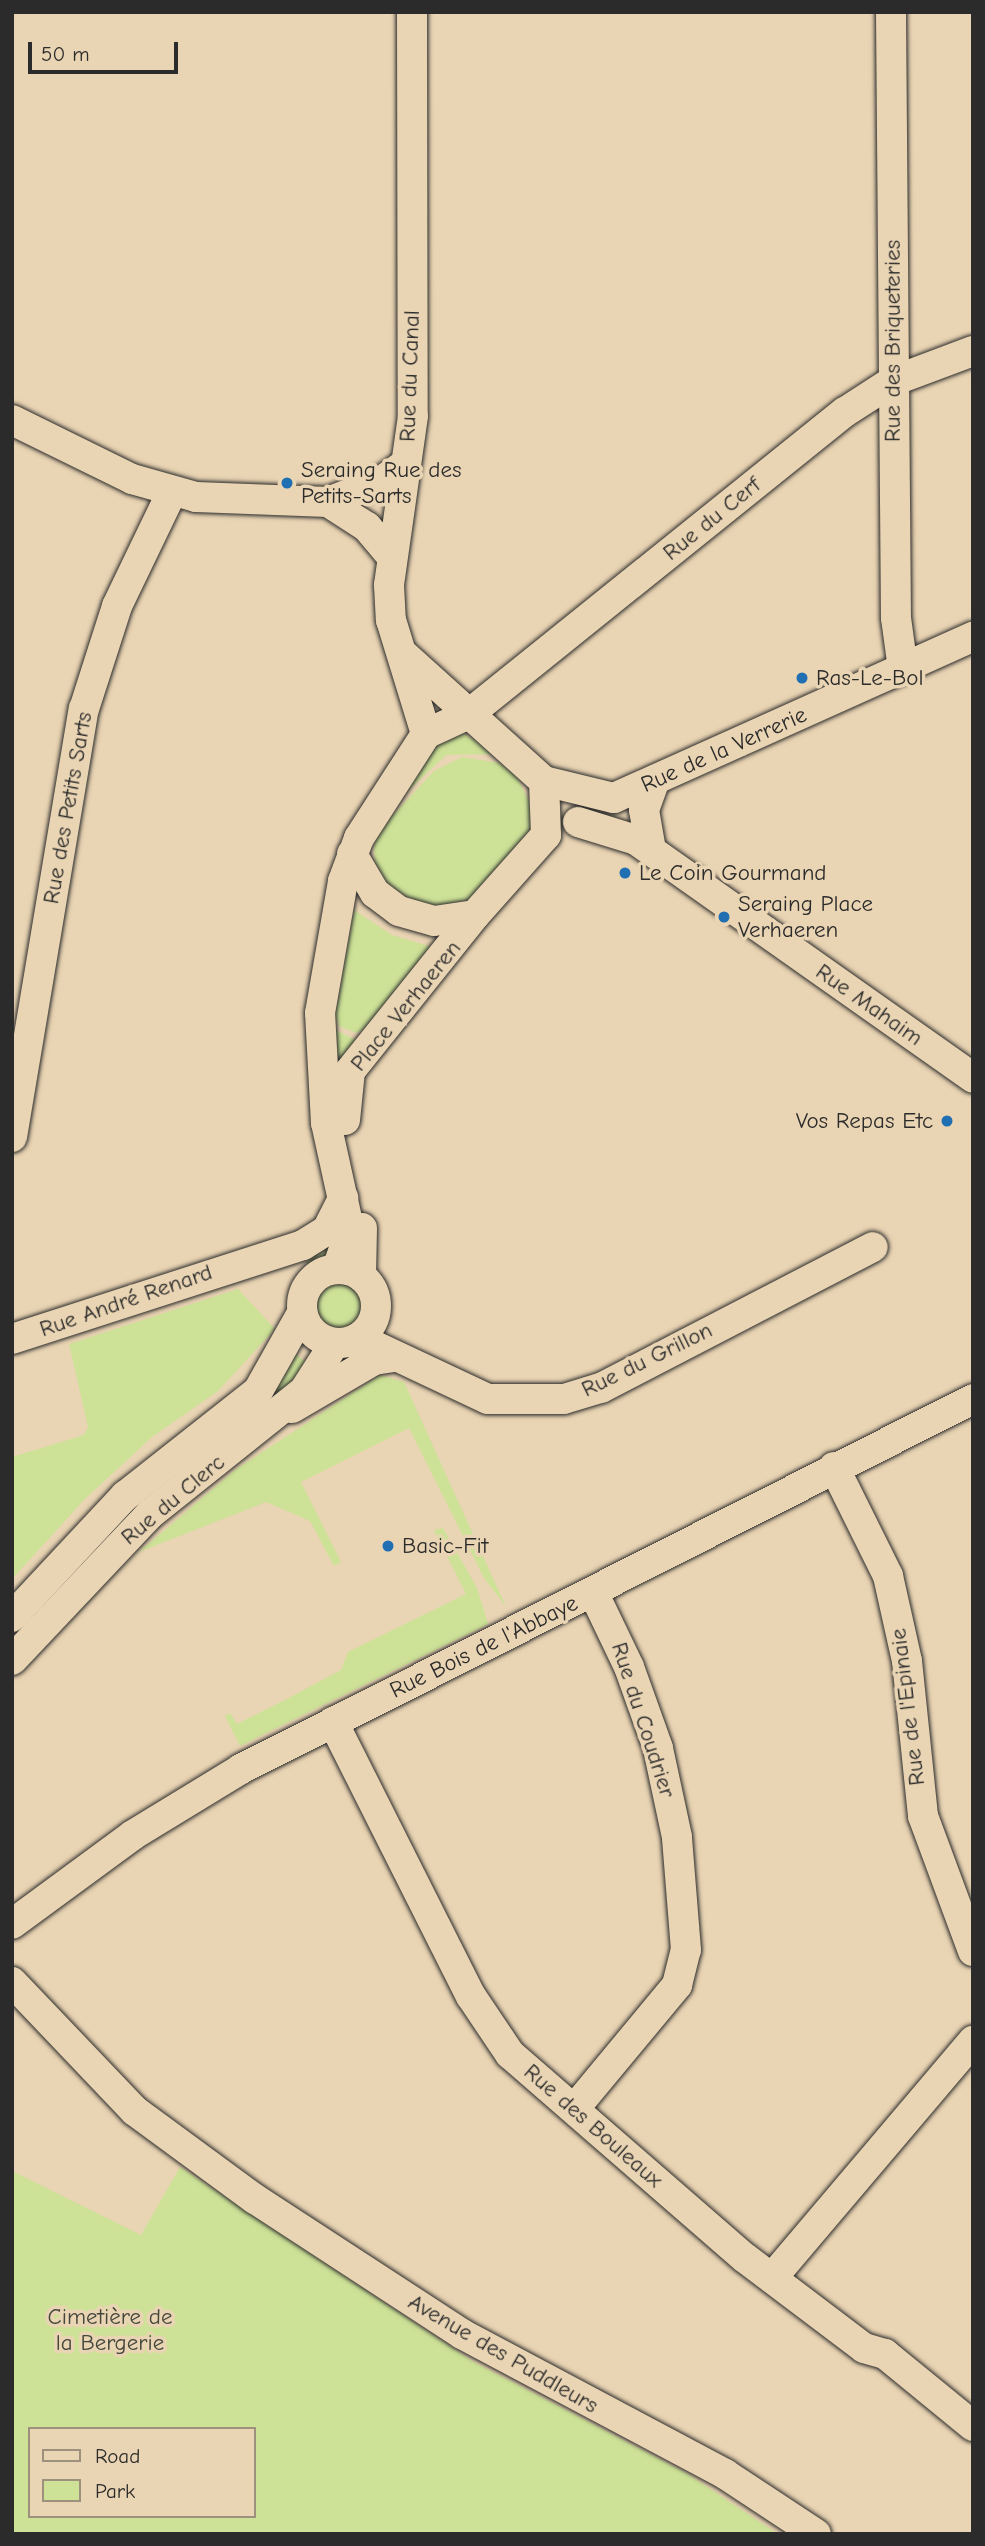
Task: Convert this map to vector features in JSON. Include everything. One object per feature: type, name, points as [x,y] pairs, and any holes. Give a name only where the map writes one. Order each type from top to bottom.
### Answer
[{"type":"street","name":"Rue du Canal","points":[[412,12],[413,416],[391,556],[389,605],[426,734]]},
{"type":"street","name":"Rue des Briqueteries","points":[[891,12],[896,618],[903,669]]},
{"type":"street","name":"Rue du Cerf","points":[[469,714],[845,412],[893,381],[973,351]]},
{"type":"street","points":[[12,420],[171,494],[328,502],[382,481],[405,464]]},
{"type":"street","name":"Rue des Petits Sarts","points":[[12,1137],[84,709],[117,606],[171,494]]},
{"type":"street","points":[[328,502],[367,527],[391,556]]},
{"type":"street","name":"Rue de la Verrerie","points":[[636,793],[973,637]]},
{"type":"street","points":[[404,656],[544,781],[636,793]]},
{"type":"street","points":[[426,734],[469,714]]},
{"type":"street","name":"Place Verhaeren","points":[[339,1141],[320,1013],[352,854],[426,734]]},
{"type":"street","points":[[544,781],[546,835]]},
{"type":"street","points":[[625,834],[636,793]]},
{"type":"street","points":[[636,793],[652,850]]},
{"type":"street","name":"Place Verhaeren","points":[[339,1141],[343,1097],[350,1072],[475,915],[546,835],[636,793]]},
{"type":"street","name":"Rue Mahaim","points":[[578,822],[625,834],[652,850],[973,1078]]},
{"type":"street","name":"Place Verhaeren","points":[[352,854],[375,893],[399,911],[434,921],[475,915]]},
{"type":"street","points":[[339,1141],[343,1198],[350,1232],[340,1273]]},
{"type":"street","points":[[339,1141],[363,1230],[340,1273],[303,1305],[313,1332],[342,1343],[366,1332],[375,1313],[374,1293],[340,1273]]},
{"type":"street","name":"Rue André Renard","points":[[12,1339],[240,1262],[269,1257],[317,1239],[343,1198]]},
{"type":"street","name":"Rue du Grillon","points":[[342,1343],[403,1360],[488,1399],[524,1403],[583,1395],[873,1247]]},
{"type":"street","name":"Rue André Renard","points":[[269,1257],[340,1273]]},
{"type":"street","name":"Rue André Renard","points":[[240,1262],[280,1271],[303,1305]]},
{"type":"street","name":"Rue du Clerc","points":[[12,1617],[125,1496],[258,1391],[303,1305]]},
{"type":"street","name":"Rue du Grillon","points":[[375,1313],[403,1360]]},
{"type":"street","name":"Rue du Clerc","points":[[12,1660],[150,1514],[284,1409],[342,1343]]},
{"type":"street","points":[[284,1409],[311,1402],[374,1360],[403,1360]]},
{"type":"street","name":"Rue Bois de l'Abbaye","points":[[12,1924],[181,1804],[333,1722],[973,1399]]},
{"type":"street","name":"Rue de l'Epinaie","points":[[834,1467],[888,1576],[907,1661],[923,1816],[973,1951]]},
{"type":"street","name":"Rue du Coudrier","points":[[575,2108],[672,1991],[686,1950],[684,1891],[660,1759],[629,1667],[593,1592]]},
{"type":"street","name":"Rue des Bouleaux","points":[[333,1722],[483,2018],[510,2054],[772,2278],[863,2348],[885,2354],[973,2426]]},
{"type":"street","name":"Avenue des Puddleurs","points":[[12,1982],[89,2068],[199,2161],[463,2334],[725,2474],[816,2534]]},
{"type":"street","points":[[772,2278],[970,2052]]},
{"type":"green space","points":[[457,730],[498,754],[446,755],[393,805],[428,744]]},
{"type":"green space","points":[[462,757],[499,763],[516,775],[531,806],[530,830],[517,856],[466,903],[425,906],[388,886],[375,863],[374,845],[381,828],[434,771]]},
{"type":"green space","points":[[354,910],[392,935],[432,947],[367,1028],[356,1033],[339,1026],[335,1015]]},
{"type":"green space","points":[[332,1028],[356,1040],[339,1086]]},
{"type":"green space","points":[[333,1233],[324,1266],[306,1265],[309,1258]]},
{"type":"green space","points":[[333,1279],[345,1279],[355,1283],[363,1291],[367,1307],[363,1323],[355,1331],[345,1335],[333,1335],[323,1331],[315,1323],[311,1313],[311,1301],[315,1291],[323,1283]]},
{"type":"green space","points":[[238,1289],[275,1329],[218,1391],[152,1437],[85,1499],[12,1579],[12,1457],[84,1435],[88,1427],[69,1344]]},
{"type":"green space","points":[[291,1351],[310,1365],[304,1379],[240,1420]]},
{"type":"green space","points":[[380,1375],[404,1382],[506,1607],[484,1578],[409,1428],[301,1482],[341,1562],[334,1566],[310,1521],[266,1502],[139,1552],[235,1470]]},
{"type":"green space","points":[[443,1528],[477,1588],[488,1624],[240,1746],[225,1716],[230,1713],[237,1724],[285,1700],[341,1670],[348,1652],[466,1594],[434,1530]]},
{"type":"green space","name":"Cimetière de la Bergerie","points":[[180,2167],[472,2361],[686,2473],[778,2534],[12,2534],[12,2171],[141,2235]]},
{"type":"place","name":"Seraing Rue des Petits-Sarts","points":[[287,483]]},
{"type":"place","name":"Ras-Le-Bol","points":[[802,678]]},
{"type":"place","name":"Le Coin Gourmand","points":[[625,873]]},
{"type":"place","name":"Seraing Place Verhaeren","points":[[724,917]]},
{"type":"place","name":"Vos Repas Etc","points":[[947,1121]]},
{"type":"place","name":"Basic-Fit","points":[[388,1546]]}]
